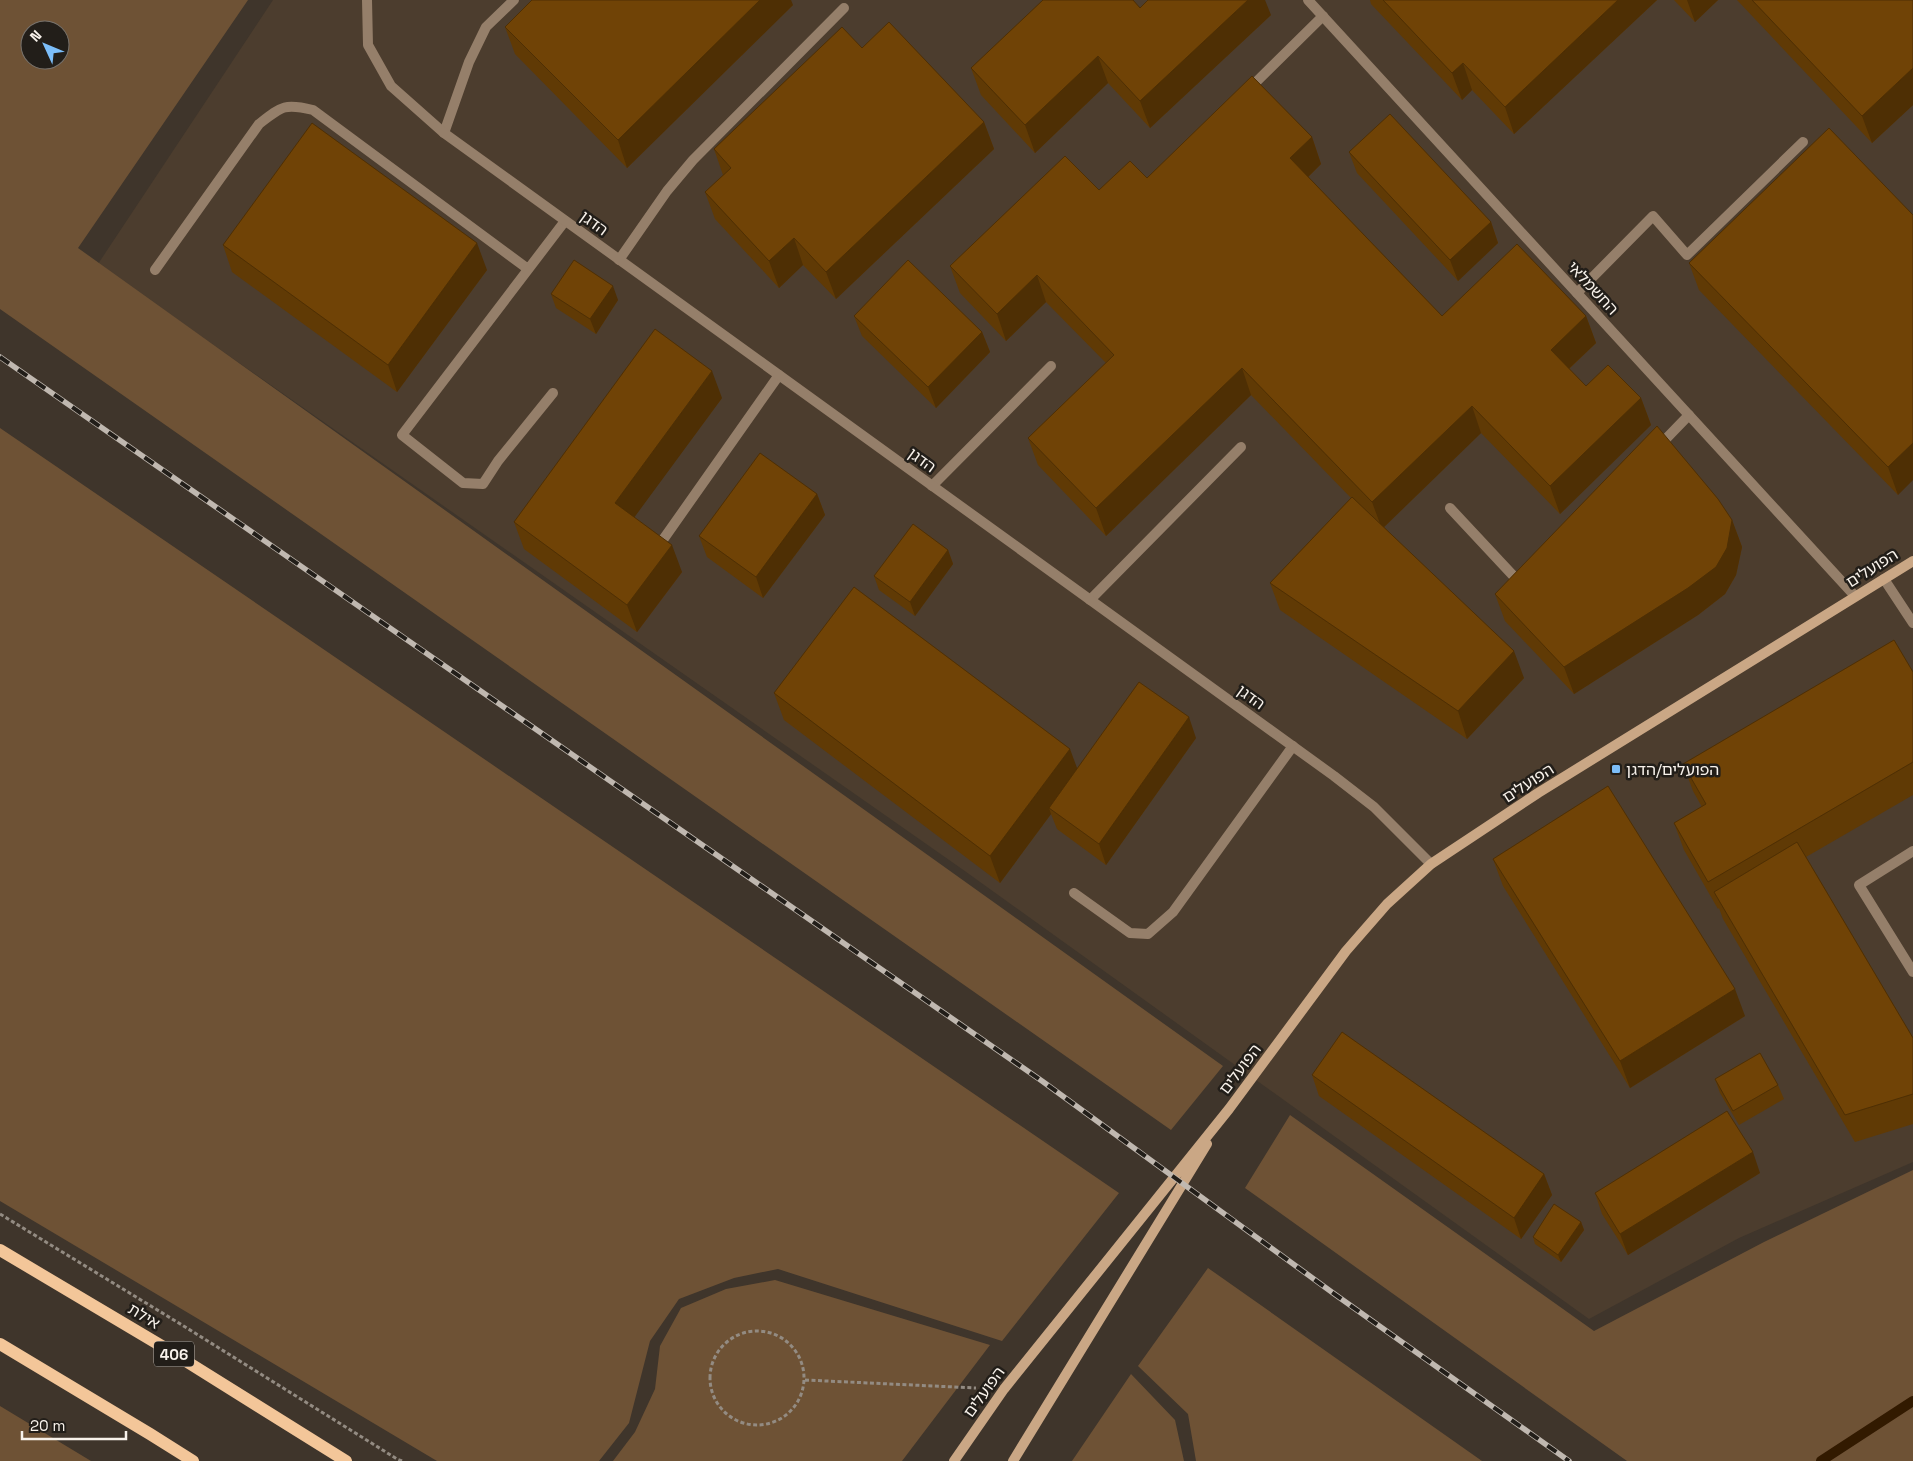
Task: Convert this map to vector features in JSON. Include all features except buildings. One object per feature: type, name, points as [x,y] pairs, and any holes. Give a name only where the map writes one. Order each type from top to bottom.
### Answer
[{"type":"main road","name":"אילת","points":[[0,1250],[165,1348],[346,1461]]},
{"type":"main road","points":[[0,1344],[193,1461]]},
{"type":"street","name":"הדגן","points":[[367,0],[368,45],[391,86],[444,133],[1293,746],[1374,807],[1431,864]]},
{"type":"street","points":[[444,133],[469,62],[486,26],[514,0]]},
{"type":"street","name":"החשמלאי","points":[[1308,0],[1856,596]]},
{"type":"street","points":[[620,260],[667,191],[693,160],[844,8]]},
{"type":"street","points":[[1241,98],[1323,16]]},
{"type":"street","points":[[155,270],[259,124],[276,111],[292,105],[313,110],[528,269]]},
{"type":"street","points":[[1577,293],[1653,216],[1687,255],[1803,142]]},
{"type":"street","points":[[552,393],[498,461],[483,484],[463,483],[402,435],[565,220]]},
{"type":"street","points":[[932,486],[1051,366]]},
{"type":"street","points":[[660,544],[779,375]]},
{"type":"street","points":[[1654,450],[1689,415]]},
{"type":"street","points":[[1090,600],[1241,447]]},
{"type":"street","points":[[1450,508],[1520,583],[1527,576]]},
{"type":"street","name":"הפועלים","points":[[954,1461],[1004,1389],[1229,1109],[1346,951],[1387,904],[1431,864],[1538,793],[1913,560]]},
{"type":"street","points":[[1884,578],[1913,623]]},
{"type":"street","points":[[1074,893],[1130,933],[1148,934],[1173,912],[1293,746]]},
{"type":"street","points":[[1913,851],[1859,885],[1913,972]]},
{"type":"street","name":"הפועלים","points":[[1013,1461],[1229,1109]]},
{"type":"path","points":[[0,1214],[182,1325],[397,1460],[402,1461]]},
{"type":"path","points":[[756,1330],[772,1332],[787,1340],[795,1349],[802,1363],[805,1380],[801,1396],[793,1409],[781,1419],[765,1425],[748,1424],[728,1415],[716,1403],[710,1388],[710,1371],[715,1355],[725,1342],[740,1333],[756,1330]]},
{"type":"path","points":[[805,1380],[1004,1389]]},
{"type":"shaded area","points":[[0,0],[248,0],[78,248],[1223,1066],[1171,1130],[0,309]]},
{"type":"shaded area","points":[[273,0],[1913,0],[1913,1162],[1739,1238],[1589,1319],[962,869],[98,264]]},
{"type":"shaded area","points":[[0,428],[1119,1193],[1002,1341],[778,1269],[734,1278],[679,1299],[650,1341],[629,1423],[599,1461],[437,1461],[0,1201]]},
{"type":"shaded area","points":[[1290,1115],[1594,1331],[1764,1242],[1913,1170],[1913,1461],[1627,1461],[1245,1188]]},
{"type":"shaded area","points":[[1208,1268],[1482,1461],[1196,1461],[1188,1414],[1138,1366]]},
{"type":"shaded area","points":[[775,1280],[990,1345],[902,1461],[613,1461],[635,1432],[655,1389],[660,1346],[681,1308],[726,1289]]},
{"type":"shaded area","points":[[1131,1374],[1175,1420],[1184,1461],[1072,1461]]},
{"type":"shaded area","points":[[0,1406],[91,1461],[0,1461]]},
{"type":"waterway","points":[[1821,1461],[1913,1401]]},
{"type":"railway","points":[[0,357],[1042,1081],[1333,1293],[1569,1461]]},
{"type":"place","name":"הפועלים/הדגן","points":[[1616,769]]}]
